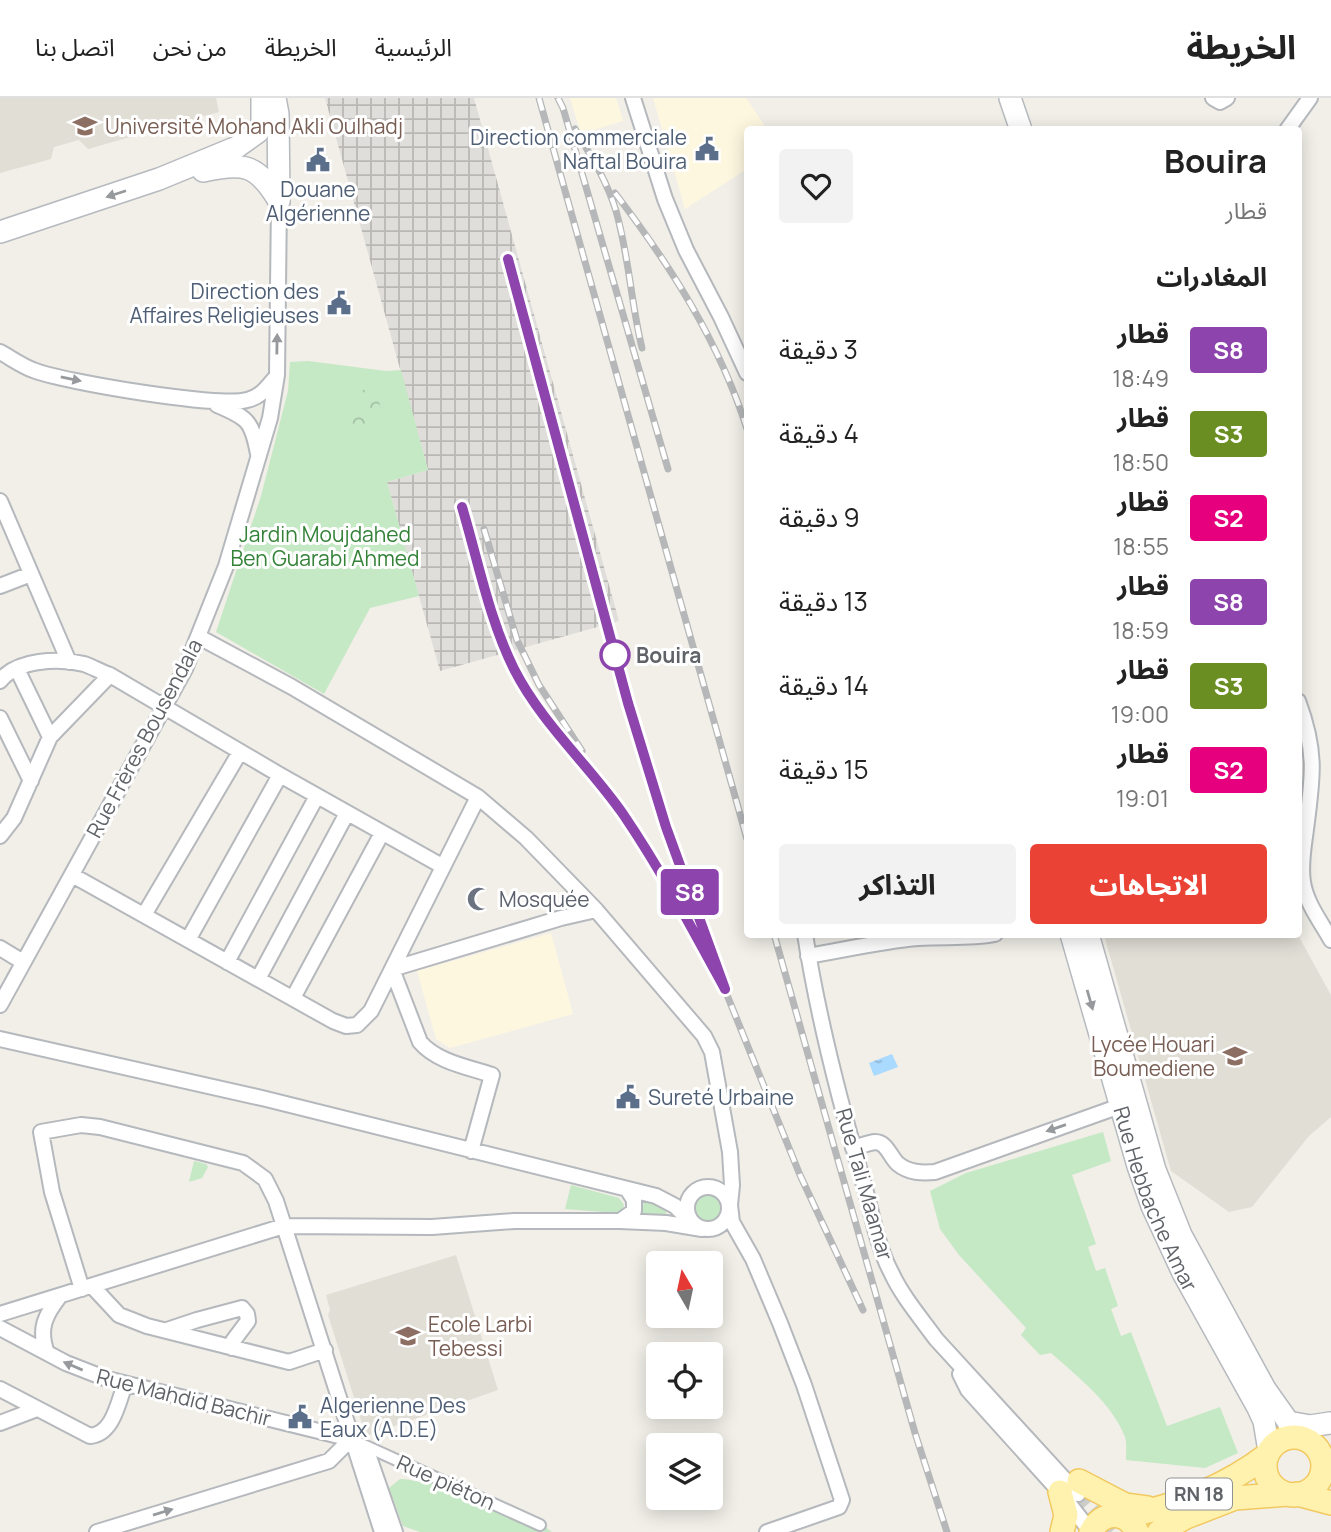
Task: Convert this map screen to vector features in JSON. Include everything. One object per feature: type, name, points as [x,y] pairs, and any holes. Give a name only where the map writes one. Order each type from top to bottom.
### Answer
[{"type":"main road","points":[[0,232],[159,180],[247,141],[258,132],[262,123],[262,98]]},
{"type":"main road","points":[[275,98],[278,114],[279,201]]},
{"type":"main road","points":[[1010,98],[1020,126]]},
{"type":"main road","points":[[1025,98],[1034,126]]},
{"type":"main road","points":[[159,180],[210,169],[245,167],[258,172],[279,201]]},
{"type":"main road","name":"Rue Hebbache Amar","points":[[1072,938],[1138,1166],[1167,1241],[1264,1421],[1268,1453]]},
{"type":"main road","name":"Rue Hebbache Amar","points":[[1089,938],[1155,1170],[1181,1235],[1265,1389],[1296,1432]]},
{"type":"main road","points":[[1296,1432],[1316,1447],[1327,1469],[1319,1481],[1306,1492],[1292,1494],[1280,1491],[1269,1479],[1265,1463],[1268,1453],[1296,1432],[1310,1426],[1330,1423]]},
{"type":"main road","name":"RN 18","points":[[1130,1524],[1228,1482],[1268,1453]]},
{"type":"main road","points":[[1062,1532],[1072,1489],[1125,1506],[1161,1509]]},
{"type":"main road","name":"RN 18","points":[[1189,1520],[1235,1498],[1250,1495],[1292,1494],[1331,1503]]},
{"type":"main road","points":[[1091,1532],[1100,1520],[1115,1515],[1130,1524]]},
{"type":"main road","points":[[1159,1532],[1189,1520]]},
{"type":"street","points":[[633,98],[665,199],[686,250],[744,367]]},
{"type":"street","points":[[1213,98],[1220,102],[1227,98]]},
{"type":"street","points":[[1290,126],[1310,98]]},
{"type":"street","name":"Rue Frères Bousendala","points":[[0,1005],[185,669],[226,566],[270,418],[276,375],[279,201]]},
{"type":"street","points":[[0,239],[22,226]]},
{"type":"street","points":[[2,352],[34,370],[70,379],[205,400],[247,401],[262,394],[276,375]]},
{"type":"street","points":[[205,400],[243,416],[255,434],[259,459]]},
{"type":"street","points":[[0,501],[69,662]]},
{"type":"street","points":[[0,586],[32,574]]},
{"type":"street","points":[[0,1314],[284,1226],[432,1227],[514,1221],[620,1221],[717,1228],[727,1219],[732,1185],[731,1165],[709,1044],[596,910],[526,838],[478,797],[292,687],[199,637]]},
{"type":"street","points":[[50,737],[6,672],[45,661],[84,664],[110,675],[442,866]]},
{"type":"street","points":[[0,836],[14,818],[50,737],[110,675]]},
{"type":"street","points":[[1302,712],[1313,759],[1302,865],[1303,883],[1307,897],[1331,940]]},
{"type":"street","points":[[0,718],[31,782]]},
{"type":"street","points":[[145,915],[240,752]]},
{"type":"street","points":[[188,940],[280,775]]},
{"type":"street","points":[[227,962],[317,796]]},
{"type":"street","points":[[72,875],[333,1021],[346,1026],[357,1025],[371,1011],[478,797]]},
{"type":"street","points":[[258,979],[347,813]]},
{"type":"street","points":[[293,998],[382,833]]},
{"type":"street","points":[[561,918],[571,901],[572,887]]},
{"type":"street","points":[[392,969],[596,910]]},
{"type":"street","name":"Rue Tali Maamar","points":[[806,938],[820,1017],[853,1148],[889,1270],[915,1312],[954,1360]]},
{"type":"street","points":[[808,956],[918,938]]},
{"type":"street","points":[[0,948],[23,962]]},
{"type":"street","points":[[392,969],[420,1042],[427,1051],[492,1075],[471,1151]]},
{"type":"street","points":[[0,1039],[266,1099],[656,1196],[681,1197],[711,1187],[725,1177],[731,1165]]},
{"type":"street","points":[[853,1148],[876,1142],[884,1145],[896,1163],[907,1169],[921,1174],[934,1172],[1121,1105]]},
{"type":"street","points":[[325,1350],[289,1362],[132,1322],[119,1315],[87,1287],[52,1192],[41,1132],[81,1125],[100,1127],[243,1163],[265,1179],[284,1226],[325,1350],[382,1532]]},
{"type":"street","points":[[711,1187],[723,1193],[730,1205],[732,1222],[753,1259],[780,1323],[804,1385],[842,1500],[839,1507],[767,1532]]},
{"type":"street","points":[[620,1221],[634,1211],[634,1200],[627,1189]]},
{"type":"street","points":[[692,1194],[687,1207],[701,1227]]},
{"type":"street","points":[[656,1196],[675,1206],[701,1227],[724,1233],[743,1243]]},
{"type":"street","points":[[669,1223],[679,1219],[680,1215],[675,1206]]},
{"type":"street","points":[[47,1353],[41,1333],[42,1326],[46,1315],[60,1296]]},
{"type":"street","points":[[166,1331],[237,1308],[245,1311],[248,1321],[233,1341],[232,1348]]},
{"type":"street","points":[[197,1320],[193,1330],[198,1339]]},
{"type":"street","name":"Rue Mahdid Bachir","points":[[0,1328],[66,1363],[125,1384],[351,1439]]},
{"type":"street","points":[[954,1360],[968,1390],[1072,1489],[1105,1505],[1130,1524]]},
{"type":"street","points":[[954,1360],[981,1377],[1072,1489],[1091,1532]]},
{"type":"street","points":[[0,1389],[90,1436],[98,1435],[108,1427],[125,1384]]},
{"type":"street","points":[[0,1423],[37,1409]]},
{"type":"street","points":[[351,1439],[369,1457],[395,1532]]},
{"type":"street","points":[[97,1532],[329,1461],[351,1439]]},
{"type":"street","name":"Rue piéton","points":[[351,1439],[540,1525]]},
{"type":"street","points":[[786,1532],[802,1520]]},
{"type":"shaded area","name":"Université Mohand Akli Oulhadj","points":[[0,98],[216,98],[219,112],[88,149],[79,140],[54,147],[51,159],[0,173]]},
{"type":"shaded area","points":[[325,98],[474,98],[619,621],[440,671],[387,482],[428,470]]},
{"type":"shaded area","points":[[570,98],[616,98],[623,121],[581,134]]},
{"type":"shaded area","name":"Direction commerciale Naftal Bouira","points":[[653,98],[746,98],[765,126],[744,126],[744,171],[685,209]]},
{"type":"shaded area","points":[[551,933],[573,1014],[450,1048],[436,1039],[417,971]]},
{"type":"shaded area","name":"Lycée Houari Boumediene","points":[[1105,938],[1300,938],[1331,995],[1331,1117],[1309,1136],[1252,1207],[1229,1212],[1171,1171]]},
{"type":"shaded area","name":"Ecole Larbi Tebessi","points":[[456,1255],[498,1390],[366,1436],[328,1315],[330,1310],[326,1295]]},
{"type":"green space","name":"Jardin Moujdahed Ben Guarabi Ahmed","points":[[308,361],[386,371],[401,370],[428,470],[387,482],[419,596],[370,608],[324,694],[216,632],[261,496],[288,391],[290,362]]},
{"type":"green space","points":[[375,387],[385,424],[354,432],[345,395]]},
{"type":"green space","points":[[1103,1132],[1111,1161],[1072,1175],[1096,1244],[1088,1247],[1096,1271],[1105,1268],[1118,1306],[1111,1309],[1121,1336],[1131,1332],[1167,1426],[1220,1407],[1238,1453],[1205,1468],[1126,1460],[1125,1437],[1112,1413],[1083,1381],[1051,1353],[1040,1355],[1021,1335],[1026,1328],[959,1255],[940,1229],[930,1191],[966,1173]]},
{"type":"green space","points":[[194,1161],[208,1167],[202,1178],[189,1182]]},
{"type":"green space","points":[[571,1185],[619,1198],[624,1205],[622,1211],[617,1213],[565,1209]]},
{"type":"green space","points":[[708,1194],[718,1198],[722,1208],[718,1218],[708,1222],[698,1218],[694,1208],[698,1198]]},
{"type":"green space","points":[[644,1200],[667,1208],[666,1214],[642,1215]]},
{"type":"green space","points":[[400,1479],[422,1482],[431,1480],[544,1526],[552,1532],[420,1532],[403,1526],[389,1488]]},
{"type":"water","points":[[892,1054],[898,1067],[874,1076],[869,1063]]},
{"type":"tunnel","points":[[1078,1494],[1111,1532]]},
{"type":"railway","points":[[539,98],[744,828]]},
{"type":"railway","points":[[558,98],[668,469]]},
{"type":"railway","points":[[575,129],[593,159],[616,211],[642,348]]},
{"type":"railway","points":[[615,193],[655,248],[691,305],[722,365],[744,420]]},
{"type":"railway","points":[[508,259],[628,703],[666,827],[707,940]]},
{"type":"railway","points":[[462,507],[502,642],[515,671],[567,747],[622,813],[697,936],[725,990],[800,1175],[863,1310]]},
{"type":"railway","points":[[484,529],[517,640],[539,685],[582,751]]},
{"type":"railway","points":[[775,938],[915,1433],[947,1532]]},
{"type":"train","name":"S8","points":[[462,507],[502,642],[515,671],[567,747],[622,813],[697,936],[725,989],[666,827],[628,703],[508,259]]},
{"type":"place","name":"Université Mohand Akli Oulhadj","points":[[85,126]]},
{"type":"place","name":"Direction commerciale Naftal Bouira","points":[[707,149]]},
{"type":"place","name":"Douane Algérienne","points":[[318,160]]},
{"type":"place","name":"Direction des Affaires Religieuses","points":[[339,303]]},
{"type":"place","name":"Bouira","points":[[615,655]]},
{"type":"place","name":"Mosquée","points":[[479,899]]},
{"type":"place","name":"Lycée Houari Boumediene","points":[[1235,1056]]},
{"type":"place","name":"Sureté Urbaine","points":[[628,1097]]},
{"type":"place","name":"Ecole Larbi Tebessi","points":[[408,1336]]},
{"type":"place","name":"Algerienne Des Eaux (A.D.E)","points":[[300,1417]]}]
